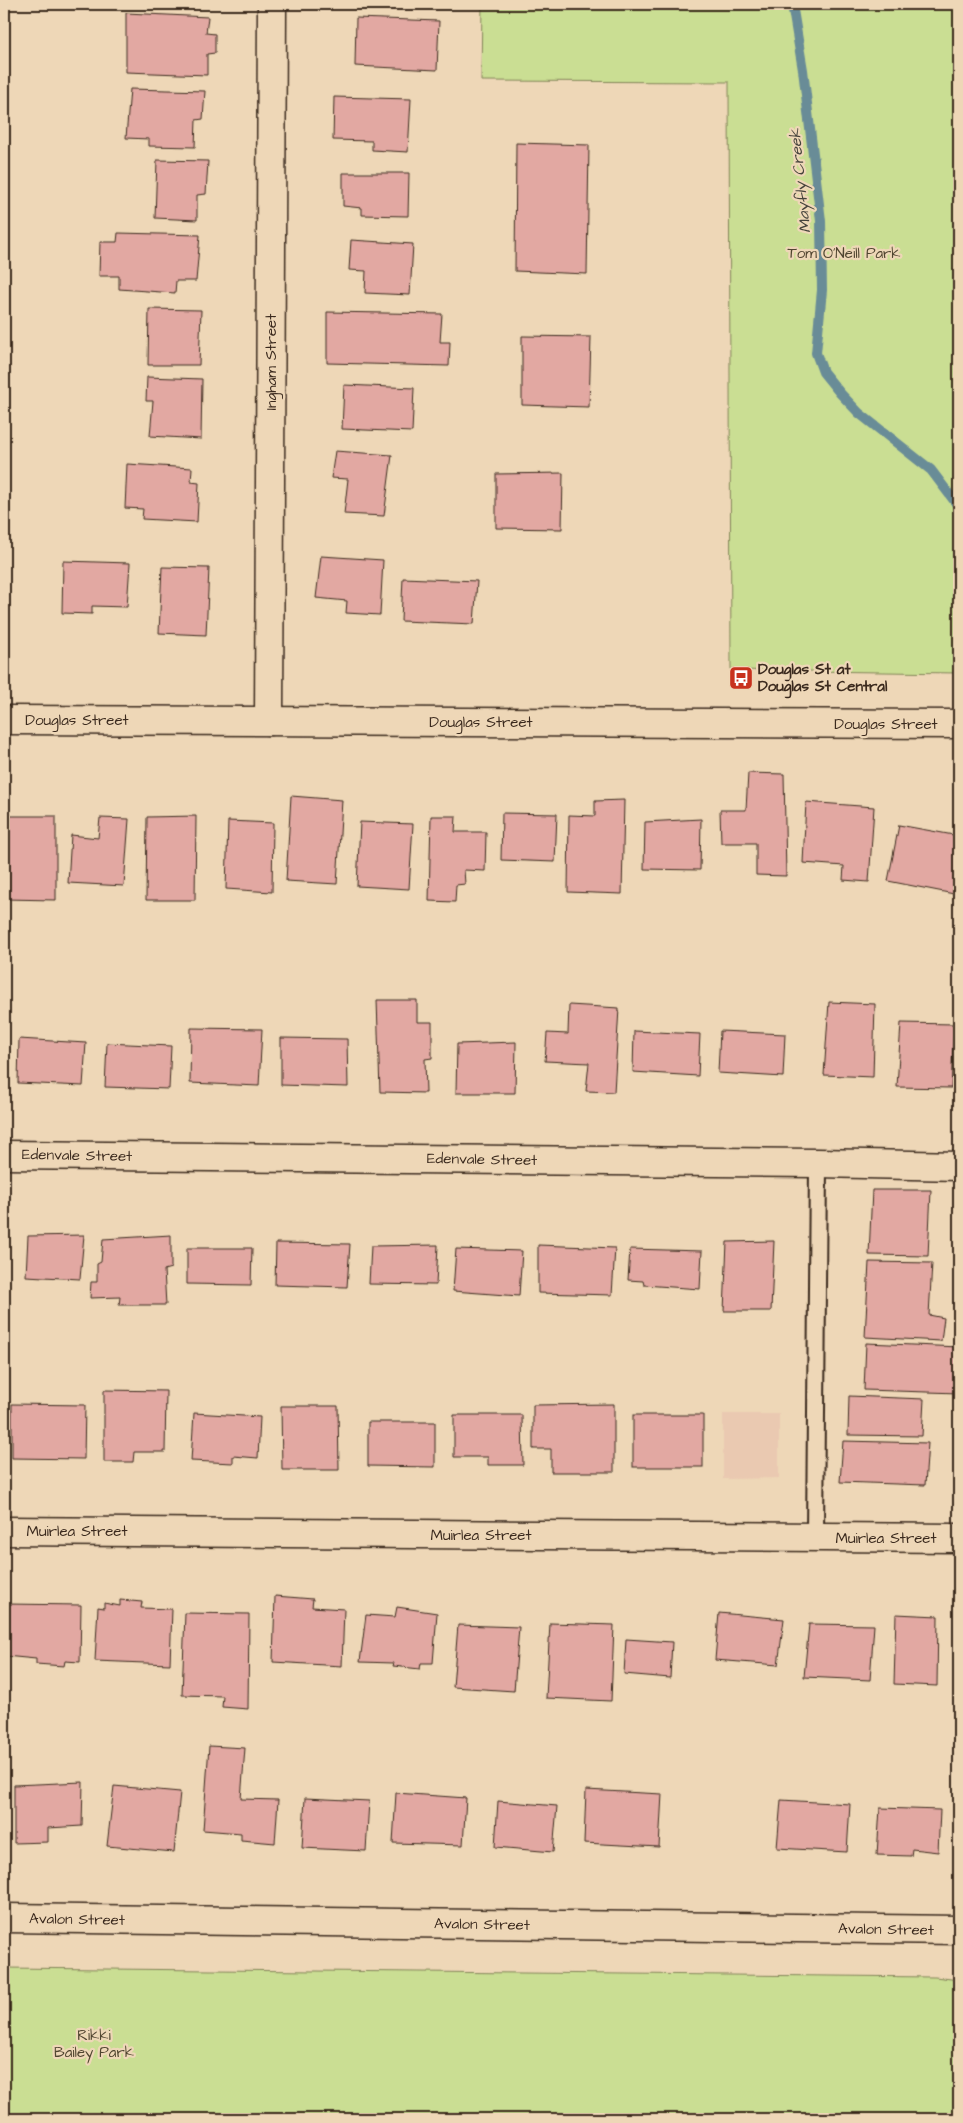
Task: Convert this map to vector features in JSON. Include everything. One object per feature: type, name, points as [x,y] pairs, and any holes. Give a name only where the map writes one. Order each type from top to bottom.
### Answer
[{"type":"street","name":"Ingham Street","points":[[269,721],[272,4]]},
{"type":"street","name":"Douglas Street","points":[[4,720],[959,724]]},
{"type":"street","name":"Edenvale Street","points":[[4,1155],[959,1166]]},
{"type":"street","name":"Muirlea Street","points":[[4,1531],[959,1538]]},
{"type":"street","name":"Avalon Street","points":[[4,1918],[959,1930]]},
{"type":"lane","points":[[815,1538],[818,1163]]},
{"type":"shaded area","points":[[723,1414],[779,1414],[779,1478],[723,1479]]},
{"type":"green space","name":"Tom O'Neill Park","points":[[482,4],[959,4],[959,673],[731,670],[729,82],[481,81]]},
{"type":"green space","name":"Rikki Bailey Park","points":[[4,1968],[935,1977],[959,1980],[959,2119],[4,2119]]},
{"type":"building","points":[[126,13],[208,17],[206,33],[215,34],[215,53],[207,54],[207,75],[126,72]]},
{"type":"building","points":[[356,18],[439,21],[437,70],[355,66]]},
{"type":"building","points":[[130,89],[205,91],[203,119],[196,120],[195,147],[149,146],[149,139],[126,138]]},
{"type":"building","points":[[334,97],[411,99],[408,152],[372,150],[372,141],[333,140]]},
{"type":"building","points":[[516,143],[589,145],[587,274],[515,271]]},
{"type":"building","points":[[157,160],[208,161],[206,194],[197,195],[197,220],[155,218]]},
{"type":"building","points":[[343,173],[409,173],[408,216],[362,215],[362,208],[343,206]]},
{"type":"building","points":[[118,233],[200,235],[196,281],[176,281],[175,293],[119,289],[119,276],[99,276],[100,242],[117,242]]},
{"type":"building","points":[[351,240],[413,244],[410,295],[365,293],[366,271],[349,270]]},
{"type":"building","points":[[149,309],[201,310],[199,365],[148,365]]},
{"type":"building","points":[[327,312],[442,314],[440,342],[450,342],[449,366],[327,363]]},
{"type":"building","points":[[522,336],[591,337],[589,407],[522,405]]},
{"type":"building","points":[[147,377],[202,379],[201,439],[150,436],[153,401],[146,401]]},
{"type":"building","points":[[344,385],[414,388],[412,432],[342,429]]},
{"type":"building","points":[[335,451],[392,455],[384,516],[344,514],[348,479],[331,478]]},
{"type":"building","points":[[127,464],[192,468],[191,482],[199,483],[197,522],[142,519],[143,509],[125,508]]},
{"type":"building","points":[[563,473],[562,529],[496,528],[496,474]]},
{"type":"building","points":[[321,556],[383,560],[380,615],[346,613],[347,601],[316,598]]},
{"type":"building","points":[[63,561],[130,563],[127,607],[92,606],[92,614],[62,613]]},
{"type":"building","points":[[162,567],[209,568],[206,635],[159,633]]},
{"type":"building","points":[[403,578],[477,581],[474,624],[401,621]]},
{"type":"building","points":[[4,594],[9,594],[6,635],[4,635]]},
{"type":"building","points":[[748,773],[784,774],[786,876],[756,875],[756,843],[721,843],[720,810],[746,810]]},
{"type":"building","points":[[291,796],[342,800],[337,884],[286,881]]},
{"type":"building","points":[[624,800],[622,894],[568,892],[569,815],[595,816],[595,801]]},
{"type":"building","points":[[806,802],[874,807],[869,882],[843,880],[844,866],[803,863]]},
{"type":"building","points":[[502,813],[557,814],[555,862],[501,860]]},
{"type":"building","points":[[4,816],[56,816],[56,900],[4,899]]},
{"type":"building","points":[[196,816],[195,900],[146,900],[147,817]]},
{"type":"building","points":[[431,816],[456,816],[455,832],[486,832],[485,871],[464,870],[465,884],[456,885],[455,902],[429,901]]},
{"type":"building","points":[[100,818],[129,819],[124,886],[68,883],[71,835],[98,838]]},
{"type":"building","points":[[701,819],[700,870],[644,869],[645,822]]},
{"type":"building","points":[[228,821],[273,823],[272,892],[226,889]]},
{"type":"building","points":[[360,822],[413,824],[409,889],[357,886]]},
{"type":"building","points":[[899,825],[959,836],[959,868],[954,894],[888,881]]},
{"type":"building","points":[[377,1000],[417,1000],[417,1022],[432,1022],[432,1058],[425,1059],[426,1093],[380,1092]]},
{"type":"building","points":[[829,1002],[875,1004],[873,1077],[824,1075]]},
{"type":"building","points":[[569,1005],[619,1008],[614,1092],[586,1091],[589,1063],[545,1061],[547,1033],[568,1034]]},
{"type":"building","points":[[901,1023],[954,1024],[951,1088],[897,1087]]},
{"type":"building","points":[[191,1028],[262,1029],[259,1086],[190,1083]]},
{"type":"building","points":[[634,1031],[700,1034],[698,1076],[633,1072]]},
{"type":"building","points":[[720,1031],[785,1034],[783,1077],[718,1073]]},
{"type":"building","points":[[281,1038],[347,1039],[348,1087],[281,1085]]},
{"type":"building","points":[[19,1039],[86,1043],[83,1086],[18,1083]]},
{"type":"building","points":[[516,1042],[515,1093],[456,1093],[457,1044]]},
{"type":"building","points":[[107,1043],[171,1046],[169,1089],[105,1087]]},
{"type":"building","points":[[872,1190],[931,1190],[928,1256],[869,1255]]},
{"type":"building","points":[[84,1235],[80,1279],[26,1276],[28,1236]]},
{"type":"building","points":[[171,1235],[171,1268],[164,1270],[166,1305],[119,1305],[120,1297],[90,1298],[91,1282],[97,1282],[97,1264],[101,1262],[103,1239]]},
{"type":"building","points":[[774,1241],[771,1311],[724,1311],[727,1242]]},
{"type":"building","points":[[276,1243],[350,1244],[347,1287],[275,1285]]},
{"type":"building","points":[[438,1245],[436,1285],[369,1284],[371,1246]]},
{"type":"building","points":[[538,1245],[615,1248],[612,1295],[538,1293]]},
{"type":"building","points":[[187,1248],[252,1248],[251,1285],[187,1284]]},
{"type":"building","points":[[456,1249],[522,1251],[519,1296],[453,1291]]},
{"type":"building","points":[[630,1249],[702,1251],[700,1289],[644,1285],[643,1281],[628,1280]]},
{"type":"building","points":[[869,1262],[932,1263],[929,1315],[944,1318],[941,1341],[865,1337]]},
{"type":"building","points":[[866,1343],[959,1347],[959,1393],[864,1390]]},
{"type":"building","points":[[104,1390],[166,1391],[165,1452],[134,1452],[133,1462],[104,1462]]},
{"type":"building","points":[[849,1396],[924,1399],[922,1436],[848,1435]]},
{"type":"building","points":[[12,1404],[85,1405],[84,1459],[12,1458]]},
{"type":"building","points":[[614,1404],[614,1472],[551,1472],[551,1449],[533,1449],[533,1405]]},
{"type":"building","points":[[281,1406],[338,1406],[339,1470],[282,1470]]},
{"type":"building","points":[[194,1413],[260,1417],[258,1458],[233,1456],[233,1463],[191,1461]]},
{"type":"building","points":[[454,1415],[522,1415],[523,1465],[488,1465],[488,1457],[454,1457]]},
{"type":"building","points":[[633,1415],[703,1415],[703,1467],[633,1467]]},
{"type":"building","points":[[368,1422],[435,1422],[435,1467],[368,1466]]},
{"type":"building","points":[[843,1441],[928,1443],[925,1485],[840,1482]]},
{"type":"building","points":[[275,1596],[313,1599],[312,1607],[344,1609],[342,1666],[273,1662]]},
{"type":"building","points":[[120,1600],[142,1602],[141,1608],[172,1609],[170,1664],[95,1661],[98,1607],[104,1608],[104,1603],[120,1606]]},
{"type":"building","points":[[6,1604],[81,1605],[80,1662],[65,1661],[64,1666],[36,1664],[36,1659],[5,1656]]},
{"type":"building","points":[[397,1607],[437,1613],[433,1663],[421,1663],[420,1669],[393,1666],[394,1663],[360,1662],[366,1615],[395,1617]]},
{"type":"building","points":[[185,1613],[249,1614],[248,1709],[222,1707],[223,1696],[182,1695]]},
{"type":"building","points":[[719,1613],[784,1619],[778,1665],[715,1660]]},
{"type":"building","points":[[896,1614],[938,1616],[937,1686],[894,1684]]},
{"type":"building","points":[[550,1623],[614,1625],[611,1701],[546,1698]]},
{"type":"building","points":[[809,1624],[874,1625],[870,1680],[804,1677]]},
{"type":"building","points":[[458,1625],[519,1627],[514,1691],[453,1687]]},
{"type":"building","points":[[626,1639],[672,1642],[670,1678],[624,1674]]},
{"type":"building","points":[[209,1746],[245,1748],[241,1799],[278,1800],[275,1843],[241,1840],[241,1833],[203,1830]]},
{"type":"building","points":[[83,1782],[82,1826],[48,1828],[48,1842],[14,1843],[14,1785]]},
{"type":"building","points":[[114,1786],[180,1792],[174,1852],[107,1846]]},
{"type":"building","points":[[586,1790],[662,1794],[659,1847],[584,1843]]},
{"type":"building","points":[[396,1793],[466,1798],[463,1845],[393,1843]]},
{"type":"building","points":[[305,1798],[369,1801],[366,1851],[302,1848]]},
{"type":"building","points":[[781,1800],[850,1804],[847,1852],[777,1848]]},
{"type":"building","points":[[498,1801],[557,1806],[553,1852],[495,1847]]},
{"type":"building","points":[[880,1808],[940,1810],[938,1852],[912,1849],[911,1856],[877,1855]]},
{"type":"waterway","name":"Mayfly Creek","points":[[792,4],[803,70],[821,221],[822,290],[816,353],[823,372],[840,393],[859,413],[931,470],[959,507]]},
{"type":"place","name":"Douglas St at Douglas St Central","points":[[741,678]]}]
